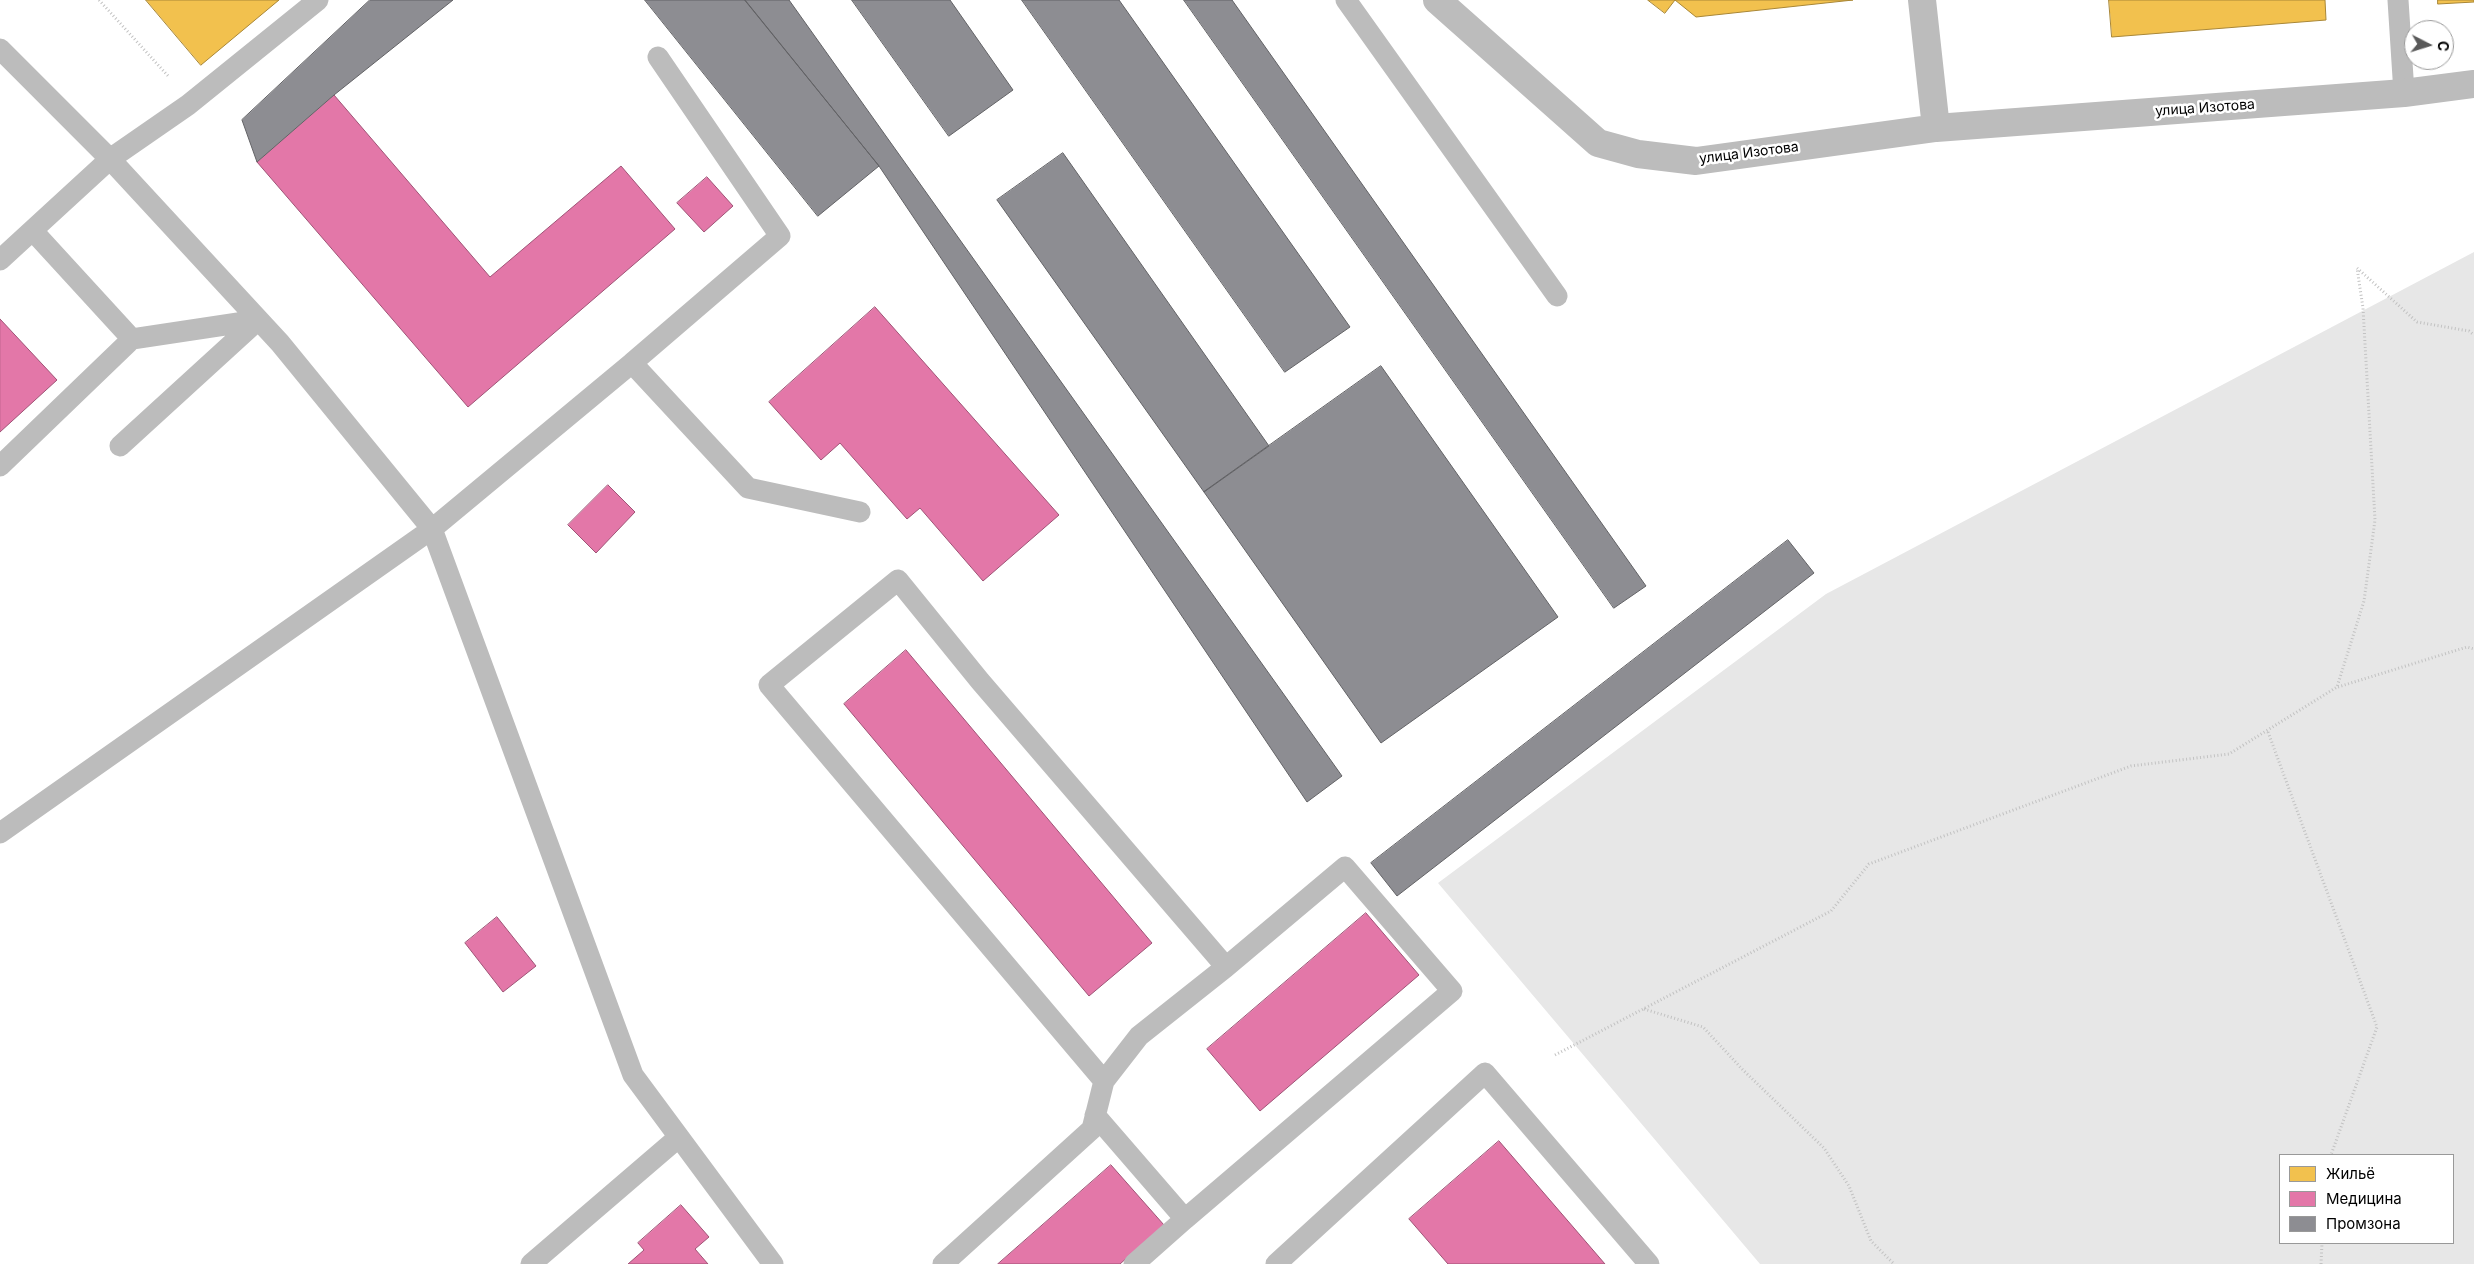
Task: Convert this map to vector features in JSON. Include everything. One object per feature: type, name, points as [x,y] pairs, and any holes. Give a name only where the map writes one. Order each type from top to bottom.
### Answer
[{"type":"street","name":"улица Изотова","points":[[1437,0],[1598,143],[1638,154],[1696,161],[1936,128],[2404,93],[2474,84]]},
{"type":"street","points":[[1922,0],[1936,128]]},
{"type":"lane","points":[[0,260],[110,159],[199,96],[318,0]]},
{"type":"lane","points":[[1346,0],[1557,296]]},
{"type":"lane","points":[[2398,0],[2404,93]]},
{"type":"lane","points":[[0,49],[110,159],[280,343],[432,529],[633,1075],[773,1264]]},
{"type":"lane","points":[[0,833],[432,529],[632,363],[780,236],[658,57]]},
{"type":"lane","points":[[33,231],[132,339]]},
{"type":"lane","points":[[0,466],[132,339],[258,320]]},
{"type":"lane","points":[[120,446],[258,320]]},
{"type":"lane","points":[[632,363],[748,488],[860,512]]},
{"type":"lane","points":[[1104,1081],[769,685],[898,580],[980,681],[1226,967]]},
{"type":"lane","points":[[943,1264],[1092,1129],[1104,1081],[1139,1036],[1226,967],[1345,868],[1452,991],[1134,1264]]},
{"type":"lane","points":[[1276,1264],[1485,1073],[1650,1264]]},
{"type":"lane","points":[[1096,1115],[1185,1219]]},
{"type":"lane","points":[[531,1264],[679,1137]]},
{"type":"path","points":[[99,0],[167,76],[199,96]]},
{"type":"path","points":[[2337,687],[2364,600],[2375,520],[2363,308],[2356,268],[2417,322],[2469,331],[2474,335]]},
{"type":"path","points":[[1555,1055],[1831,912],[1869,864],[2131,766],[2229,754],[2268,732],[2337,687],[2467,647],[2474,649]]},
{"type":"path","points":[[2268,732],[2377,1027],[2331,1154]]},
{"type":"path","points":[[1644,1008],[1703,1027],[1743,1070],[1824,1148],[1849,1186],[1871,1241],[1894,1264]]},
{"type":"path","points":[[2321,1264],[2322,1244]]},
{"type":"shaded area","points":[[2474,252],[2474,1264],[1760,1264],[1438,883],[1826,594]]},
{"type":"building: Жильё","points":[[146,0],[279,0],[201,65]]},
{"type":"building: Жильё","points":[[1648,0],[1675,0],[1665,13]]},
{"type":"building: Жильё","points":[[1675,0],[1853,0],[1696,17]]},
{"type":"building: Жильё","points":[[2109,0],[2325,0],[2326,20],[2112,37]]},
{"type":"building: Жильё","points":[[2438,0],[2474,0],[2474,2],[2438,4]]},
{"type":"building: Медицина","points":[[334,95],[490,277],[621,166],[675,229],[468,407],[257,162]]},
{"type":"building: Медицина","points":[[707,177],[733,206],[704,232],[677,203]]},
{"type":"building: Медицина","points":[[875,307],[1059,515],[983,581],[920,508],[907,519],[840,443],[821,460],[769,402]]},
{"type":"building: Медицина","points":[[0,319],[57,380],[0,432]]},
{"type":"building: Медицина","points":[[608,485],[635,512],[596,553],[568,525]]},
{"type":"building: Медицина","points":[[906,650],[1152,943],[1089,996],[844,704]]},
{"type":"building: Медицина","points":[[1366,913],[1419,975],[1260,1111],[1207,1049]]},
{"type":"building: Медицина","points":[[497,917],[536,966],[503,992],[465,943]]},
{"type":"building: Медицина","points":[[1499,1141],[1605,1264],[1448,1264],[1409,1219]]},
{"type":"building: Медицина","points":[[1111,1165],[1164,1225],[1120,1264],[998,1264]]},
{"type":"building: Медицина","points":[[681,1205],[709,1237],[695,1249],[708,1264],[628,1264],[644,1250],[638,1243]]},
{"type":"building: Промзона","points":[[370,0],[453,0],[334,95],[257,162],[242,120]]},
{"type":"building: Промзона","points":[[645,0],[745,0],[879,166],[818,216]]},
{"type":"building: Промзона","points":[[745,0],[789,0],[1342,776],[1307,802],[879,166]]},
{"type":"building: Промзона","points":[[852,0],[950,0],[1013,90],[949,136]]},
{"type":"building: Промзона","points":[[1022,0],[1119,0],[1350,327],[1285,372]]},
{"type":"building: Промзона","points":[[1184,0],[1232,0],[1646,586],[1614,608]]},
{"type":"building: Промзона","points":[[1063,153],[1269,446],[1204,492],[997,200]]},
{"type":"building: Промзона","points":[[1381,366],[1558,617],[1381,743],[1204,492]]},
{"type":"building: Промзона","points":[[1788,540],[1814,573],[1397,896],[1371,863]]}]
